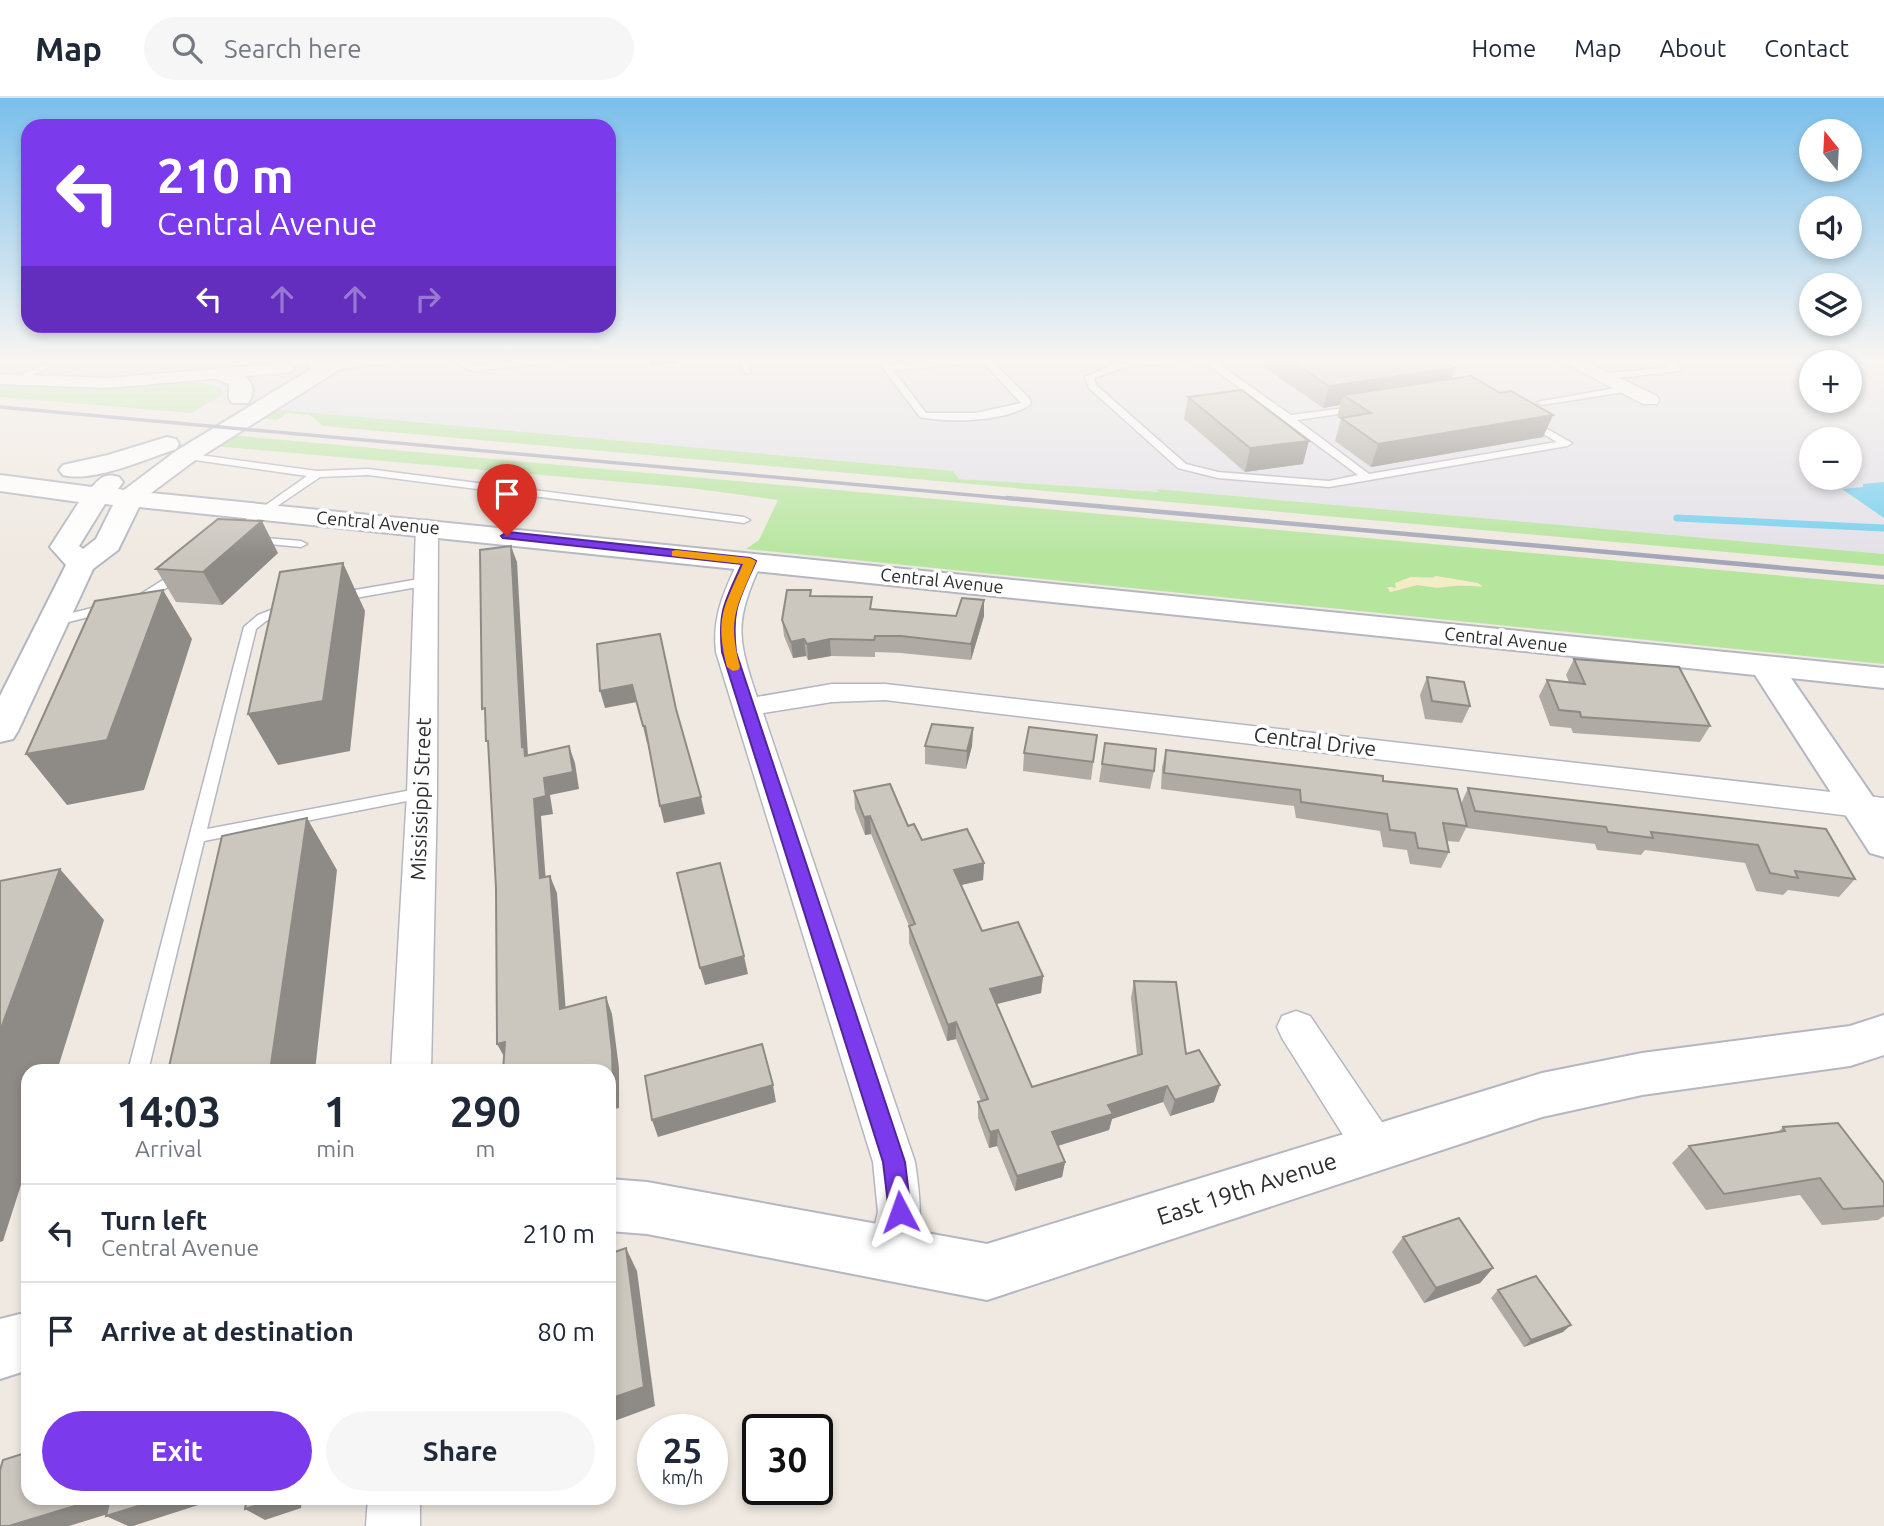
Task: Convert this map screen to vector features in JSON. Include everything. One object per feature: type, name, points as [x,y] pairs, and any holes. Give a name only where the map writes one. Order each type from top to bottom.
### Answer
[{"type":"main road","points":[[108,544],[130,499],[176,450],[207,425]]},
{"type":"main road","points":[[81,564],[64,547],[96,496],[112,479],[227,425]]},
{"type":"main road","points":[[0,482],[176,450]]},
{"type":"main road","name":"Central Avenue","points":[[0,482],[96,496],[427,527],[1884,678]]},
{"type":"main road","points":[[0,731],[81,564],[108,544],[146,529],[219,508]]},
{"type":"main road","points":[[1767,667],[1872,808],[1884,843]]},
{"type":"main road","name":"East 19th Avenue","points":[[616,1206],[647,1208],[987,1272],[1492,1110],[1592,1084],[1668,1070],[1850,1046],[1884,1035]]},
{"type":"main road","points":[[0,1349],[21,1343]]},
{"type":"street","name":"Mississippi Street","points":[[411,1064],[422,793],[427,527]]},
{"type":"street","points":[[750,561],[728,609],[726,624],[729,652],[894,1162],[900,1212],[891,1252]]},
{"type":"street","name":"Central Drive","points":[[747,707],[851,691],[905,694],[1872,808]]},
{"type":"street","points":[[1296,1027],[1375,1148]]},
{"type":"street","points":[[393,1526],[394,1505]]},
{"type":"lane","points":[[1135,425],[1182,466],[1218,475],[1329,484],[1567,443],[1535,425]]},
{"type":"lane","points":[[1298,425],[1367,477]]},
{"type":"lane","points":[[176,450],[317,474],[368,472],[744,520]]},
{"type":"lane","points":[[302,544],[226,538],[317,474]]},
{"type":"lane","points":[[53,622],[146,599],[196,561]]},
{"type":"lane","points":[[326,599],[425,582]]},
{"type":"lane","points":[[140,1064],[250,627],[269,614],[304,603]]},
{"type":"lane","points":[[196,837],[422,793]]},
{"type":"shaded area","points":[[439,425],[1884,425],[1884,554],[1157,489],[1159,493],[959,479],[953,471]]},
{"type":"green space","points":[[321,425],[443,425],[953,471],[959,479],[1158,492],[1156,489],[1884,554],[1884,566]]},
{"type":"green space","points":[[230,435],[1884,585],[1884,664],[746,549],[759,540],[778,500],[690,488],[213,446]],"holes":[[[1411,577],[1448,578],[1482,586],[1417,585],[1390,592],[1388,587],[1396,588]]]},
{"type":"sand","points":[[1436,576],[1478,583],[1483,587],[1461,585],[1437,588],[1417,585],[1390,592],[1387,587],[1396,588],[1395,583],[1411,577],[1431,579]]},
{"type":"water","points":[[1884,482],[1884,518],[1843,490],[1862,490],[1863,484]]},
{"type":"building","points":[[1222,425],[1288,425],[1309,441],[1250,448]]},
{"type":"building","points":[[1350,425],[1495,425],[1378,444]]},
{"type":"building","points":[[218,519],[262,521],[203,572],[156,569]]},
{"type":"building","points":[[511,546],[522,747],[524,746],[525,756],[569,746],[573,772],[544,778],[546,796],[534,799],[540,878],[550,876],[560,1009],[606,997],[612,1064],[503,1064],[505,1042],[497,1044],[496,888],[488,741],[485,708],[482,709],[480,550]]},
{"type":"building","points":[[343,563],[323,701],[248,714],[280,572]]},
{"type":"building","points":[[163,590],[107,740],[26,754],[95,601]]},
{"type":"building","points":[[787,590],[811,590],[810,596],[872,597],[870,609],[956,616],[962,598],[984,600],[971,644],[901,636],[875,636],[874,640],[830,639],[807,644],[804,639],[791,642],[782,620]]},
{"type":"building","points":[[660,634],[676,709],[701,797],[660,806],[645,726],[632,685],[600,691],[597,644]]},
{"type":"building","points":[[1574,659],[1679,667],[1710,726],[1581,717],[1580,712],[1559,710],[1547,680],[1585,684]]},
{"type":"building","points":[[1427,677],[1464,682],[1470,706],[1432,701]]},
{"type":"building","points":[[932,724],[973,728],[967,751],[925,746]]},
{"type":"building","points":[[1029,727],[1097,735],[1093,762],[1024,753]]},
{"type":"building","points":[[1105,743],[1156,749],[1154,771],[1102,764]]},
{"type":"building","points":[[1166,750],[1383,776],[1383,781],[1457,789],[1467,826],[1443,823],[1449,852],[1418,848],[1415,833],[1390,830],[1387,814],[1301,802],[1300,790],[1164,773]]},
{"type":"building","points":[[890,784],[908,826],[914,824],[922,840],[967,829],[984,863],[954,870],[982,931],[1018,922],[1043,976],[990,989],[1032,1087],[1142,1054],[1134,981],[1176,982],[1186,1054],[1199,1050],[1220,1085],[1175,1100],[1167,1086],[1108,1105],[1113,1114],[1052,1132],[1065,1162],[1017,1176],[998,1130],[990,1132],[978,1102],[988,1099],[956,1022],[948,1025],[909,926],[915,924],[870,816],[864,817],[854,791]]},
{"type":"building","points":[[1468,788],[1826,829],[1855,879],[1795,871],[1798,878],[1770,873],[1758,845],[1651,832],[1653,838],[1608,832],[1606,827],[1475,811]]},
{"type":"building","points":[[307,818],[271,1064],[170,1064],[222,836]]},
{"type":"building","points":[[720,863],[744,956],[700,968],[677,873]]},
{"type":"building","points":[[60,869],[0,1031],[0,881]]},
{"type":"building","points":[[762,1044],[773,1085],[652,1120],[645,1076]]},
{"type":"building","points":[[1838,1123],[1884,1183],[1884,1206],[1843,1209],[1820,1178],[1724,1194],[1689,1146],[1785,1131],[1783,1127]]},
{"type":"building","points":[[1459,1218],[1493,1268],[1436,1288],[1403,1237]]},
{"type":"building","points":[[626,1248],[644,1387],[616,1397],[616,1252]]},
{"type":"building","points":[[1536,1276],[1571,1325],[1531,1340],[1498,1290]]},
{"type":"building","points":[[21,1454],[21,1505],[78,1505],[9,1526],[0,1526],[0,1470],[3,1460]]},
{"type":"building","points":[[108,1505],[141,1505],[106,1516]]},
{"type":"waterway","points":[[1677,518],[1884,528]]},
{"type":"railway","points":[[195,425],[1026,500]]},
{"type":"railway","points":[[1007,498],[1884,577]]},
{"type":"slow traffic","points":[[676,554],[750,561],[728,609],[727,639],[733,667]]},
{"type":"route","points":[[507,536],[750,561],[728,609],[726,624],[729,652],[894,1162],[900,1212]]}]
